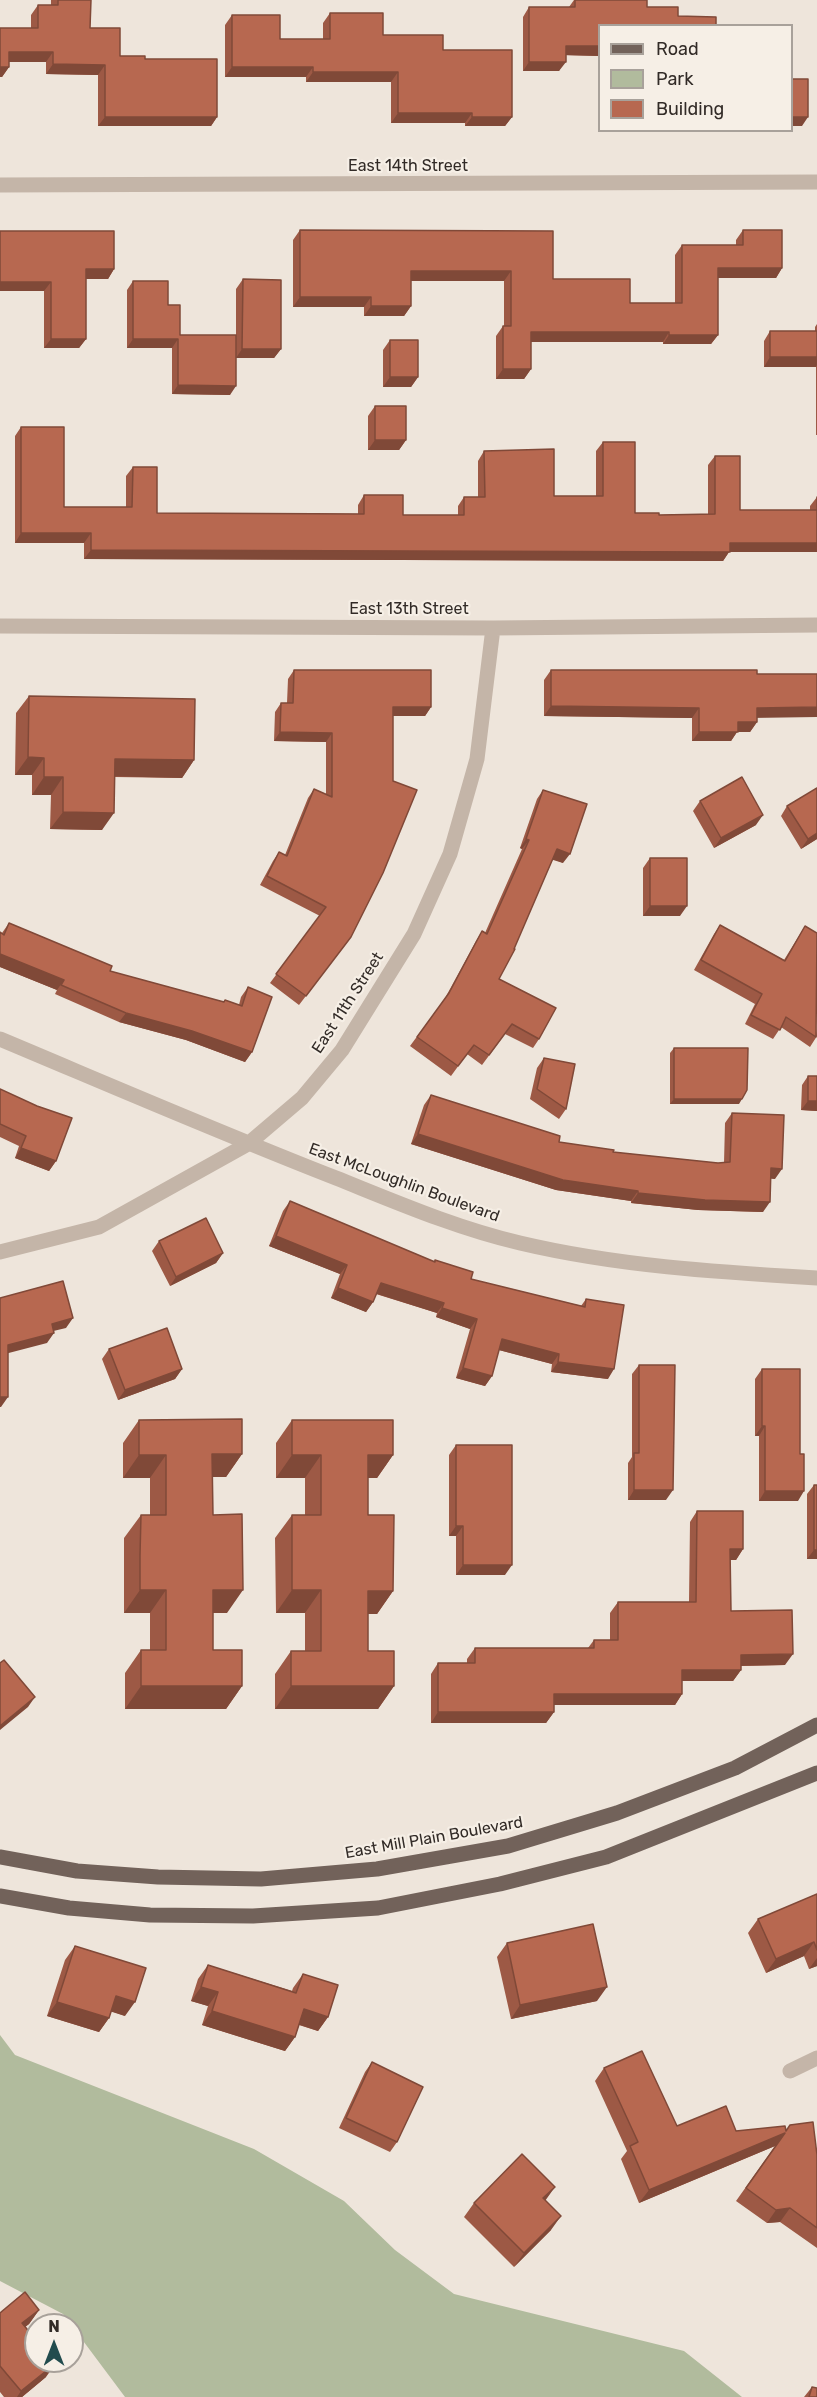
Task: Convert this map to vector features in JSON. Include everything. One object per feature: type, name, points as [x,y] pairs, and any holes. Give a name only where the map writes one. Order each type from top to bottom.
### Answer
[{"type":"main road","name":"East Mill Plain Boulevard","points":[[0,1857],[77,1871],[158,1877],[261,1879],[377,1869],[508,1846],[617,1813],[735,1768],[817,1725]]},
{"type":"main road","points":[[0,1896],[69,1908],[150,1915],[253,1916],[378,1908],[500,1884],[606,1857],[817,1773]]},
{"type":"street","name":"East 14th Street","points":[[0,185],[817,183]]},
{"type":"street","name":"East 13th Street","points":[[0,626],[493,628],[817,625]]},
{"type":"street","name":"East 11th Street","points":[[0,1252],[99,1227],[248,1144],[302,1098],[342,1050],[414,934],[450,854],[477,759],[493,628]]},
{"type":"street","name":"East McLoughlin Boulevard","points":[[0,1039],[248,1144],[445,1221],[519,1243],[606,1260],[704,1271],[817,1278]]},
{"type":"street","points":[[790,2071],[817,2058]]},
{"type":"green space","points":[[0,2035],[15,2055],[254,2149],[344,2201],[395,2250],[454,2294],[684,2351],[742,2397],[125,2397],[84,2342],[84,2313],[61,2313],[0,2281]]},
{"type":"building","points":[[58,0],[91,0],[90,28],[120,28],[120,56],[145,56],[145,59],[217,59],[217,117],[105,117],[105,65],[53,64],[53,52],[9,52],[9,67],[0,67],[0,28],[38,28],[38,5],[58,5]]},
{"type":"building","points":[[575,0],[647,0],[647,7],[678,7],[678,16],[716,17],[716,24],[598,24],[598,46],[566,46],[566,62],[529,62],[529,7],[575,7]]},
{"type":"building","points":[[330,13],[383,13],[383,35],[443,35],[443,50],[512,50],[512,117],[472,117],[472,113],[398,113],[398,72],[313,72],[313,67],[232,67],[232,15],[280,15],[280,39],[330,39]]},
{"type":"building","points":[[793,79],[808,79],[808,117],[793,117]]},
{"type":"building","points":[[300,230],[553,231],[553,279],[630,279],[630,303],[682,303],[682,245],[743,245],[743,230],[782,230],[782,268],[718,268],[718,335],[669,335],[669,332],[531,332],[531,369],[503,369],[503,326],[511,326],[511,271],[411,271],[411,306],[371,306],[371,297],[300,297]]},
{"type":"building","points":[[0,231],[114,231],[114,269],[86,269],[86,339],[51,339],[51,282],[0,282]]},
{"type":"building","points":[[243,279],[281,280],[281,349],[242,349]]},
{"type":"building","points":[[133,281],[168,281],[168,305],[180,305],[180,335],[236,335],[236,386],[178,385],[178,339],[133,339]]},
{"type":"building","points":[[770,331],[817,331],[817,357],[770,357]]},
{"type":"building","points":[[390,340],[418,340],[418,377],[390,377]]},
{"type":"building","points":[[375,406],[406,406],[406,440],[375,440]]},
{"type":"building","points":[[21,427],[64,427],[64,507],[132,507],[133,467],[157,467],[157,513],[364,514],[364,495],[403,495],[403,515],[464,515],[464,497],[485,497],[484,451],[554,449],[554,496],[603,496],[603,442],[635,442],[635,513],[715,514],[715,456],[740,456],[740,510],[817,510],[817,543],[730,543],[730,552],[91,550],[91,533],[21,533]]},
{"type":"building","points":[[294,670],[431,670],[431,707],[393,707],[393,781],[417,790],[383,873],[351,937],[306,996],[276,974],[326,907],[267,876],[279,852],[287,856],[314,789],[332,797],[332,733],[280,732],[281,703],[293,703]]},
{"type":"building","points":[[551,670],[757,670],[757,674],[817,674],[817,707],[757,708],[757,722],[738,722],[738,732],[699,732],[699,708],[551,706]]},
{"type":"building","points":[[29,696],[195,699],[194,760],[115,759],[114,813],[63,812],[63,777],[44,777],[44,758],[28,757]]},
{"type":"building","points":[[742,777],[763,815],[721,838],[700,801]]},
{"type":"building","points":[[817,788],[817,833],[808,839],[787,806]]},
{"type":"building","points":[[543,790],[587,804],[570,854],[557,849],[515,949],[499,979],[556,1008],[539,1039],[512,1024],[489,1055],[474,1045],[458,1066],[417,1037],[449,993],[482,931],[487,934],[529,840],[526,839]]},
{"type":"building","points":[[650,858],[687,858],[687,906],[650,906]]},
{"type":"building","points":[[9,923],[112,966],[110,971],[242,1006],[248,987],[272,997],[252,1052],[192,1031],[126,1013],[61,985],[64,980],[0,954],[0,932],[4,935]]},
{"type":"building","points":[[720,925],[785,961],[805,926],[817,933],[816,1037],[786,1017],[780,1030],[751,1015],[762,994],[701,960]]},
{"type":"building","points":[[674,1048],[748,1048],[747,1090],[742,1099],[674,1099]]},
{"type":"building","points":[[544,1058],[575,1064],[566,1109],[537,1089]]},
{"type":"building","points":[[808,1076],[817,1076],[817,1101],[808,1101]]},
{"type":"building","points":[[0,1089],[37,1106],[72,1118],[56,1161],[21,1148],[26,1136],[0,1124]]},
{"type":"building","points":[[431,1095],[560,1136],[559,1142],[614,1150],[613,1152],[718,1163],[730,1162],[732,1113],[784,1115],[782,1169],[771,1168],[770,1202],[705,1200],[638,1193],[638,1191],[563,1180],[418,1134]]},
{"type":"building","points":[[290,1201],[435,1262],[435,1260],[473,1272],[471,1279],[585,1307],[586,1299],[624,1305],[614,1369],[558,1362],[559,1354],[502,1339],[492,1376],[463,1368],[477,1319],[442,1308],[444,1303],[381,1283],[373,1302],[338,1288],[347,1265],[276,1236]]},
{"type":"building","points":[[206,1218],[223,1253],[176,1277],[159,1241]]},
{"type":"building","points":[[63,1281],[73,1318],[52,1324],[54,1333],[8,1345],[8,1397],[0,1397],[0,1298]]},
{"type":"building","points":[[167,1328],[182,1369],[125,1390],[109,1349]]},
{"type":"building","points":[[639,1365],[675,1365],[673,1490],[634,1490],[634,1453],[639,1453]]},
{"type":"building","points":[[762,1369],[800,1369],[800,1454],[804,1454],[804,1491],[765,1491]]},
{"type":"building","points":[[242,1419],[242,1454],[212,1454],[213,1515],[242,1514],[243,1590],[213,1590],[213,1650],[242,1650],[242,1686],[141,1686],[141,1650],[166,1650],[166,1590],[140,1590],[140,1555],[141,1515],[166,1515],[166,1455],[139,1455],[139,1420]]},
{"type":"building","points":[[292,1420],[393,1420],[393,1455],[368,1455],[368,1515],[394,1515],[393,1591],[368,1591],[368,1651],[394,1651],[394,1686],[291,1686],[291,1651],[321,1651],[321,1590],[292,1590],[292,1515],[321,1515],[321,1455],[292,1455]]},
{"type":"building","points":[[456,1445],[512,1445],[512,1565],[463,1565],[463,1526],[456,1526]]},
{"type":"building","points":[[814,1485],[817,1485],[817,1550],[814,1550]]},
{"type":"building","points":[[697,1511],[743,1511],[743,1549],[730,1549],[731,1611],[792,1610],[793,1654],[741,1655],[741,1670],[682,1670],[682,1694],[554,1694],[554,1712],[438,1712],[438,1663],[475,1663],[475,1648],[594,1648],[594,1640],[618,1640],[618,1602],[696,1602]]},
{"type":"building","points":[[4,1660],[35,1697],[0,1726],[0,1663]]},
{"type":"building","points":[[817,1894],[817,1950],[814,1942],[776,1959],[758,1919]]},
{"type":"building","points":[[593,1924],[607,1987],[520,2005],[507,1943]]},
{"type":"building","points":[[75,1946],[146,1968],[135,2002],[116,1996],[109,2018],[57,2002]]},
{"type":"building","points":[[208,1965],[296,1993],[303,1974],[338,1985],[328,2017],[304,2009],[295,2037],[212,2011],[218,1992],[201,1987]]},
{"type":"building","points":[[642,2051],[677,2126],[726,2106],[736,2131],[785,2126],[786,2131],[790,2125],[813,2122],[817,2155],[817,2228],[790,2208],[776,2210],[746,2188],[785,2133],[649,2190],[630,2146],[638,2142],[604,2068]]},
{"type":"building","points":[[372,2062],[423,2087],[397,2142],[346,2118]]},
{"type":"building","points":[[522,2154],[555,2187],[543,2198],[561,2216],[524,2253],[474,2203]]},
{"type":"building","points":[[25,2292],[39,2310],[35,2313],[24,2313],[22,2323],[24,2325],[24,2373],[44,2373],[21,2391],[0,2366],[0,2313]]},
{"type":"building","points":[[812,2387],[817,2388],[817,2397],[809,2397]]}]
